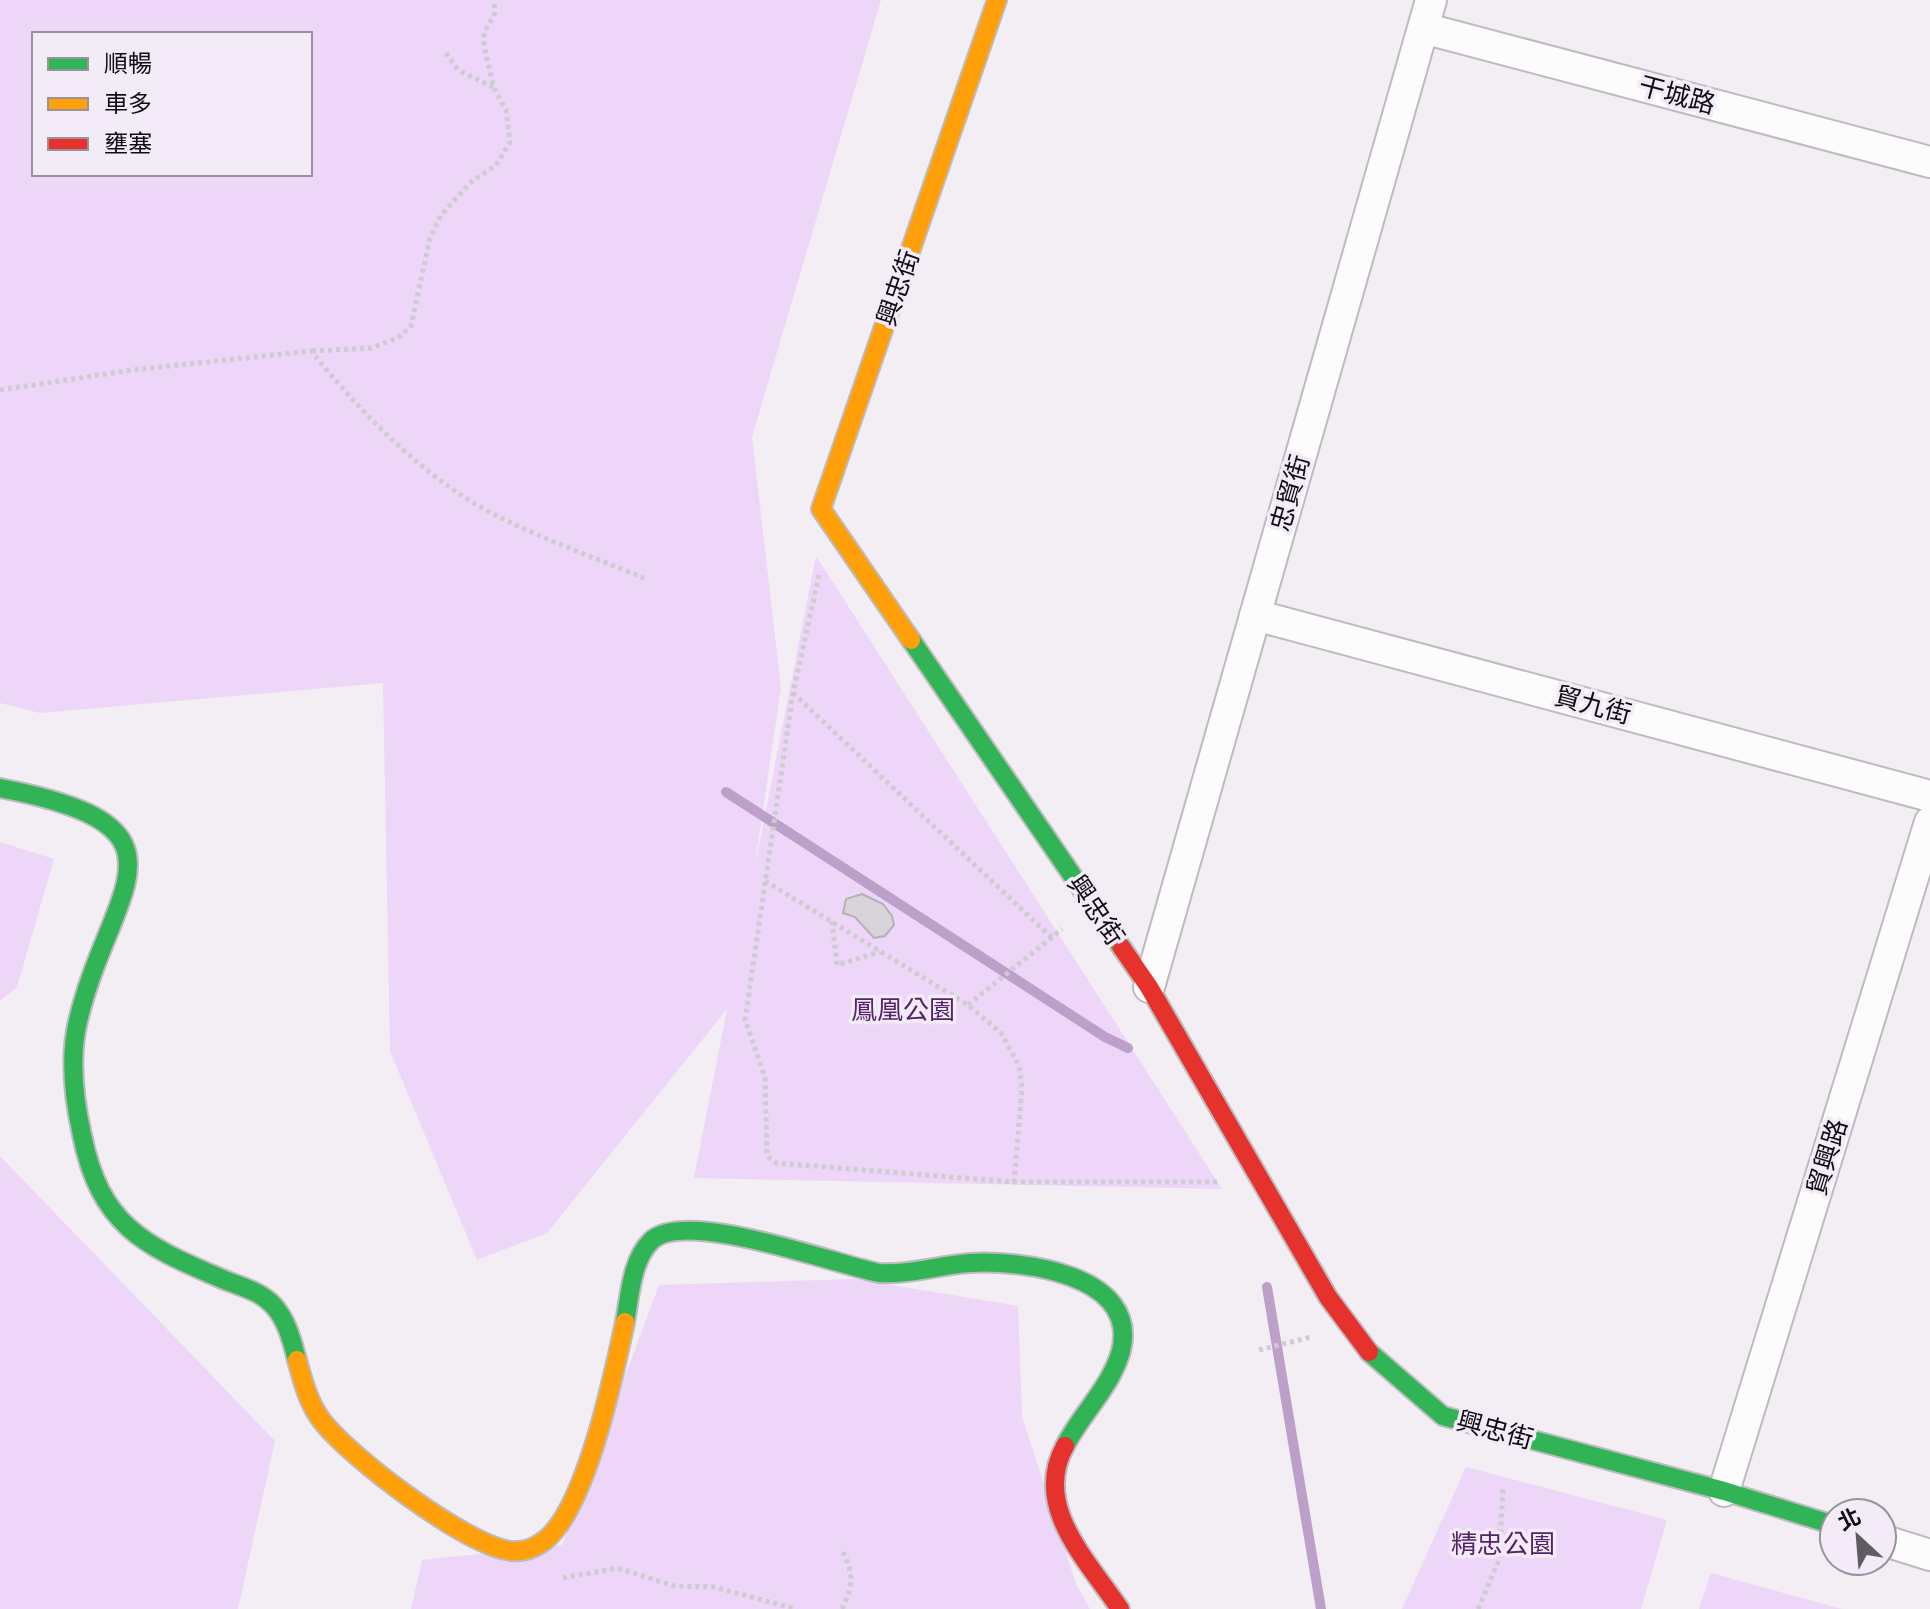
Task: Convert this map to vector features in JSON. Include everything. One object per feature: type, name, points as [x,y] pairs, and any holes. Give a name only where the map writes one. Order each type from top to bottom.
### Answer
[{"type":"street","name":"興忠街","points":[[997,0],[821,509],[1149,987],[1328,1297],[1373,1357],[1443,1416],[1724,1491],[1818,1520]]},
{"type":"street","name":"忠貿街","points":[[1149,987],[1427,14]]},
{"type":"street","name":"干城路","points":[[1427,14],[1930,162]]},
{"type":"street","name":"貿九街","points":[[1255,615],[1930,796]]},
{"type":"street","points":[[0,788],[60,799],[104,824],[121,840],[130,862],[115,919],[77,1023],[74,1088],[88,1162],[114,1221],[147,1246],[267,1298],[282,1318],[310,1403],[327,1428],[442,1518],[499,1549],[530,1551],[551,1537],[579,1488],[612,1380],[640,1254],[655,1236],[673,1229],[721,1233],[880,1274],[914,1273],[974,1262],[1077,1276],[1103,1292],[1119,1312],[1123,1353],[1062,1450],[1051,1482],[1058,1510],[1120,1609]]},
{"type":"street","name":"貿興路","points":[[1724,1491],[1930,822]]},
{"type":"street","points":[[1898,1545],[1930,1555]]},
{"type":"path","points":[[0,390],[132,370],[311,351],[371,348],[398,338],[411,326],[430,238],[441,215],[470,183],[496,165],[510,142],[506,110],[494,88],[484,33],[495,13],[494,0]]},
{"type":"path","points":[[446,53],[458,70],[494,88]]},
{"type":"path","points":[[311,351],[350,399],[407,454],[467,496],[501,518],[644,578]]},
{"type":"path","points":[[820,572],[793,693],[745,1020],[765,1077],[767,1156],[776,1163],[1014,1182],[1212,1182],[1260,1179]]},
{"type":"path","points":[[793,693],[1052,938]]},
{"type":"path","points":[[765,880],[968,1005],[1001,1033],[1019,1066],[1022,1088],[1014,1182]]},
{"type":"path","points":[[832,921],[837,965],[881,952]]},
{"type":"path","points":[[968,1005],[1069,924]]},
{"type":"path","points":[[1259,1350],[1312,1337]]},
{"type":"path","points":[[1478,1609],[1499,1560],[1503,1488]]},
{"type":"path","points":[[530,1551],[531,1565],[561,1579],[617,1568],[674,1586],[714,1587],[796,1609]]},
{"type":"path","points":[[842,1609],[851,1590],[853,1574],[843,1552]]},
{"type":"green space","name":"鳳凰公園","points":[[0,0],[881,0],[752,437],[781,688],[754,871],[816,556],[1222,1189],[694,1178],[727,1009],[547,1233],[477,1260],[390,1051],[383,683],[40,713],[0,703]]},
{"type":"green space","points":[[0,842],[54,859],[17,987],[0,1001]]},
{"type":"green space","points":[[0,1156],[275,1441],[238,1609],[0,1609]]},
{"type":"green space","points":[[856,1279],[1018,1306],[1022,1416],[1076,1584],[1090,1609],[411,1609],[422,1560],[562,1545],[659,1285]]},
{"type":"green space","name":"精忠公園","points":[[1466,1467],[1667,1520],[1641,1609],[1402,1609]]},
{"type":"green space","points":[[1711,1573],[1842,1609],[1699,1609]]},
{"type":"building","points":[[862,894],[883,904],[892,916],[894,925],[885,936],[874,938],[855,917],[843,913],[846,899]]},
{"type":"waterway","points":[[726,792],[1105,1037],[1128,1048]]},
{"type":"waterway","points":[[1267,1287],[1321,1609]]},
{"type":"traffic: fast","points":[[911,640],[1122,948]]},
{"type":"traffic: fast","points":[[0,788],[64,804],[103,822],[123,844],[128,869],[121,899],[92,974],[78,1021],[74,1049],[79,1121],[100,1190],[128,1228],[147,1242],[267,1300],[285,1324],[297,1360]]},
{"type":"traffic: fast","points":[[625,1322],[639,1258],[651,1241],[669,1233],[695,1231],[726,1234],[879,1273],[902,1273],[970,1263],[1046,1269],[1072,1277],[1095,1289],[1113,1304],[1122,1325],[1121,1351],[1116,1364],[1065,1446]]},
{"type":"traffic: fast","points":[[1369,1352],[1443,1416],[1724,1491],[1818,1520]]},
{"type":"traffic: slow","points":[[911,640],[821,509],[997,0]]},
{"type":"traffic: slow","points":[[297,1360],[306,1392],[317,1414],[357,1456],[438,1517],[465,1533],[490,1545],[520,1551],[544,1541],[559,1525],[573,1501],[596,1439],[625,1322]]},
{"type":"traffic: jam","points":[[1122,948],[1149,987],[1328,1297],[1369,1352]]},
{"type":"traffic: jam","points":[[1065,1446],[1057,1468],[1055,1490],[1059,1511],[1079,1552],[1120,1609]]}]
